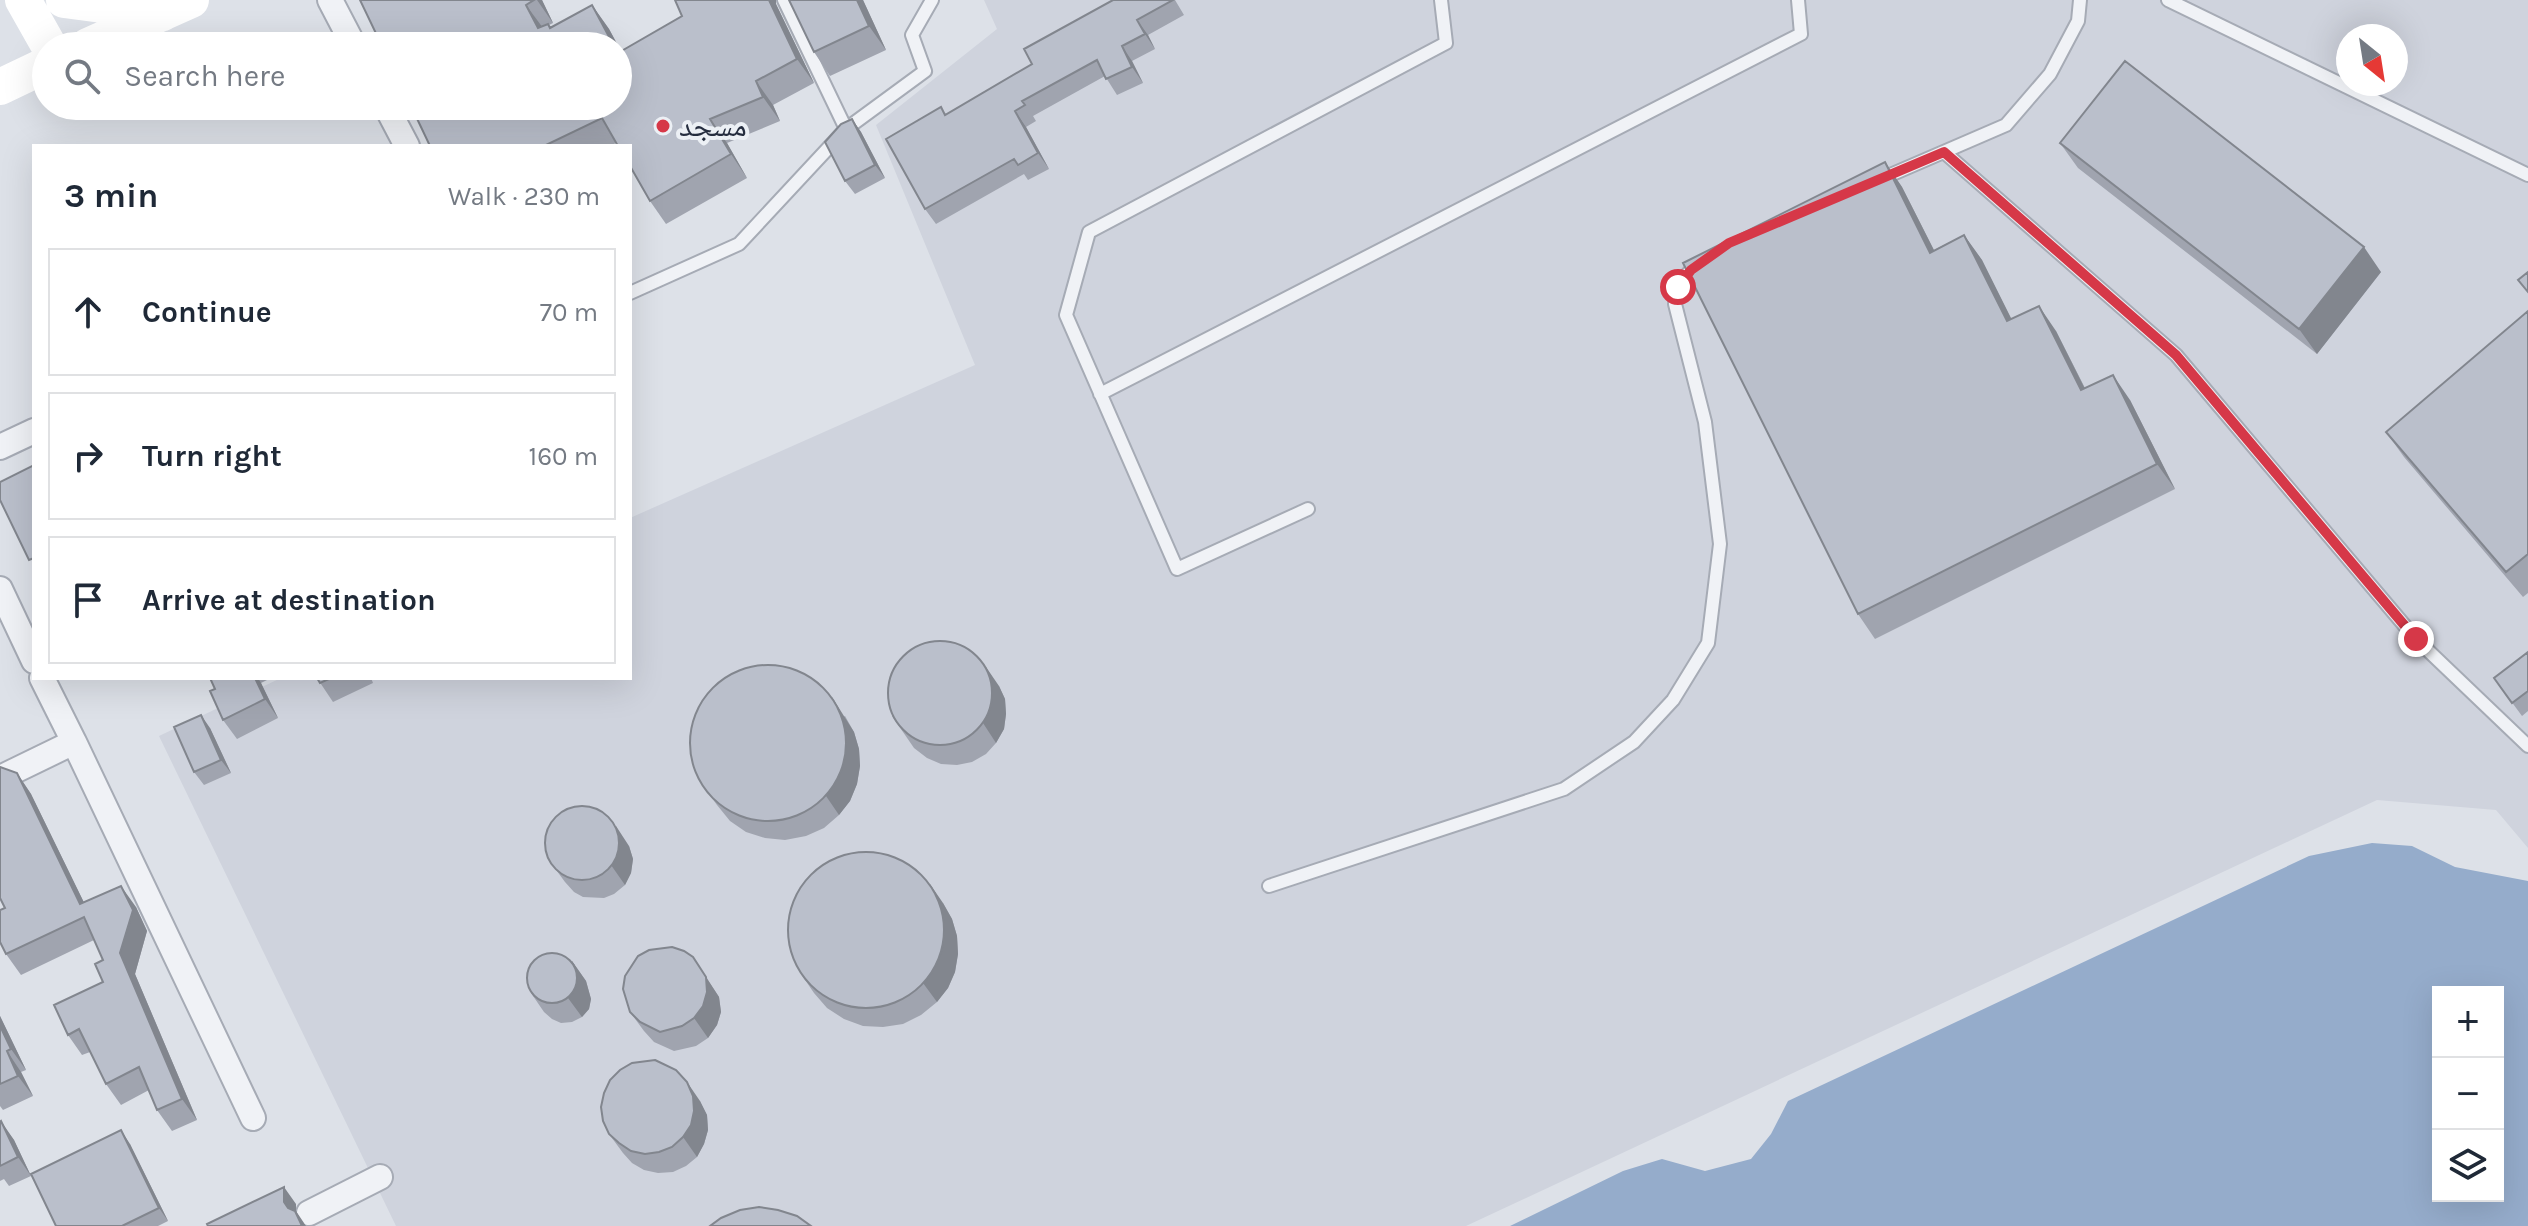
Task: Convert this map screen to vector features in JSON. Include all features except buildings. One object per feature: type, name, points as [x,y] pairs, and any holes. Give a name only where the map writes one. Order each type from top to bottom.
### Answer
[{"type":"main road","points":[[23,0],[41,32]]},
{"type":"main road","points":[[64,0],[177,6]]},
{"type":"main road","points":[[119,32],[177,6]]},
{"type":"main road","points":[[3,78],[32,69]]},
{"type":"street","points":[[330,0],[347,32]]},
{"type":"street","points":[[393,120],[406,144]]},
{"type":"street","points":[[0,447],[32,432]]},
{"type":"street","points":[[0,589],[32,657]]},
{"type":"street","points":[[43,680],[253,1118]]},
{"type":"street","points":[[0,778],[74,742]]},
{"type":"street","points":[[309,1213],[380,1177]]},
{"type":"lane","points":[[784,0],[846,129]]},
{"type":"lane","points":[[632,292],[739,244],[846,129],[925,71],[912,35],[932,0]]},
{"type":"lane","points":[[1308,509],[1177,569],[1066,315],[1089,232],[1446,43],[1441,0]]},
{"type":"lane","points":[[1100,394],[1801,34],[1798,0]]},
{"type":"lane","points":[[1872,182],[2006,125],[2050,74],[2078,21],[2080,0]]},
{"type":"lane","points":[[2168,0],[2528,175]]},
{"type":"lane","points":[[1944,152],[2176,355],[2416,639],[2528,746]]},
{"type":"lane","points":[[1269,886],[1564,789],[1634,742],[1673,700],[1708,643],[1720,544],[1705,422],[1675,304],[1678,287],[1691,270],[1703,261]]},
{"type":"shaded area","points":[[984,0],[2528,0],[2528,848],[2496,810],[2377,800],[1466,1226],[396,1226],[159,736],[277,680],[632,680],[632,517],[975,365],[876,125],[997,29]]},
{"type":"water","points":[[2372,843],[2412,846],[2455,867],[2528,881],[2528,1226],[1510,1226],[1623,1171],[1662,1159],[1705,1171],[1751,1159],[1771,1134],[1788,1101],[2309,856]]},
{"type":"place","name":"مسجد","points":[[663,126]]},
{"type":"route","points":[[1678,287],[1691,270],[1729,243],[1944,152],[2176,355],[2416,639]]}]
